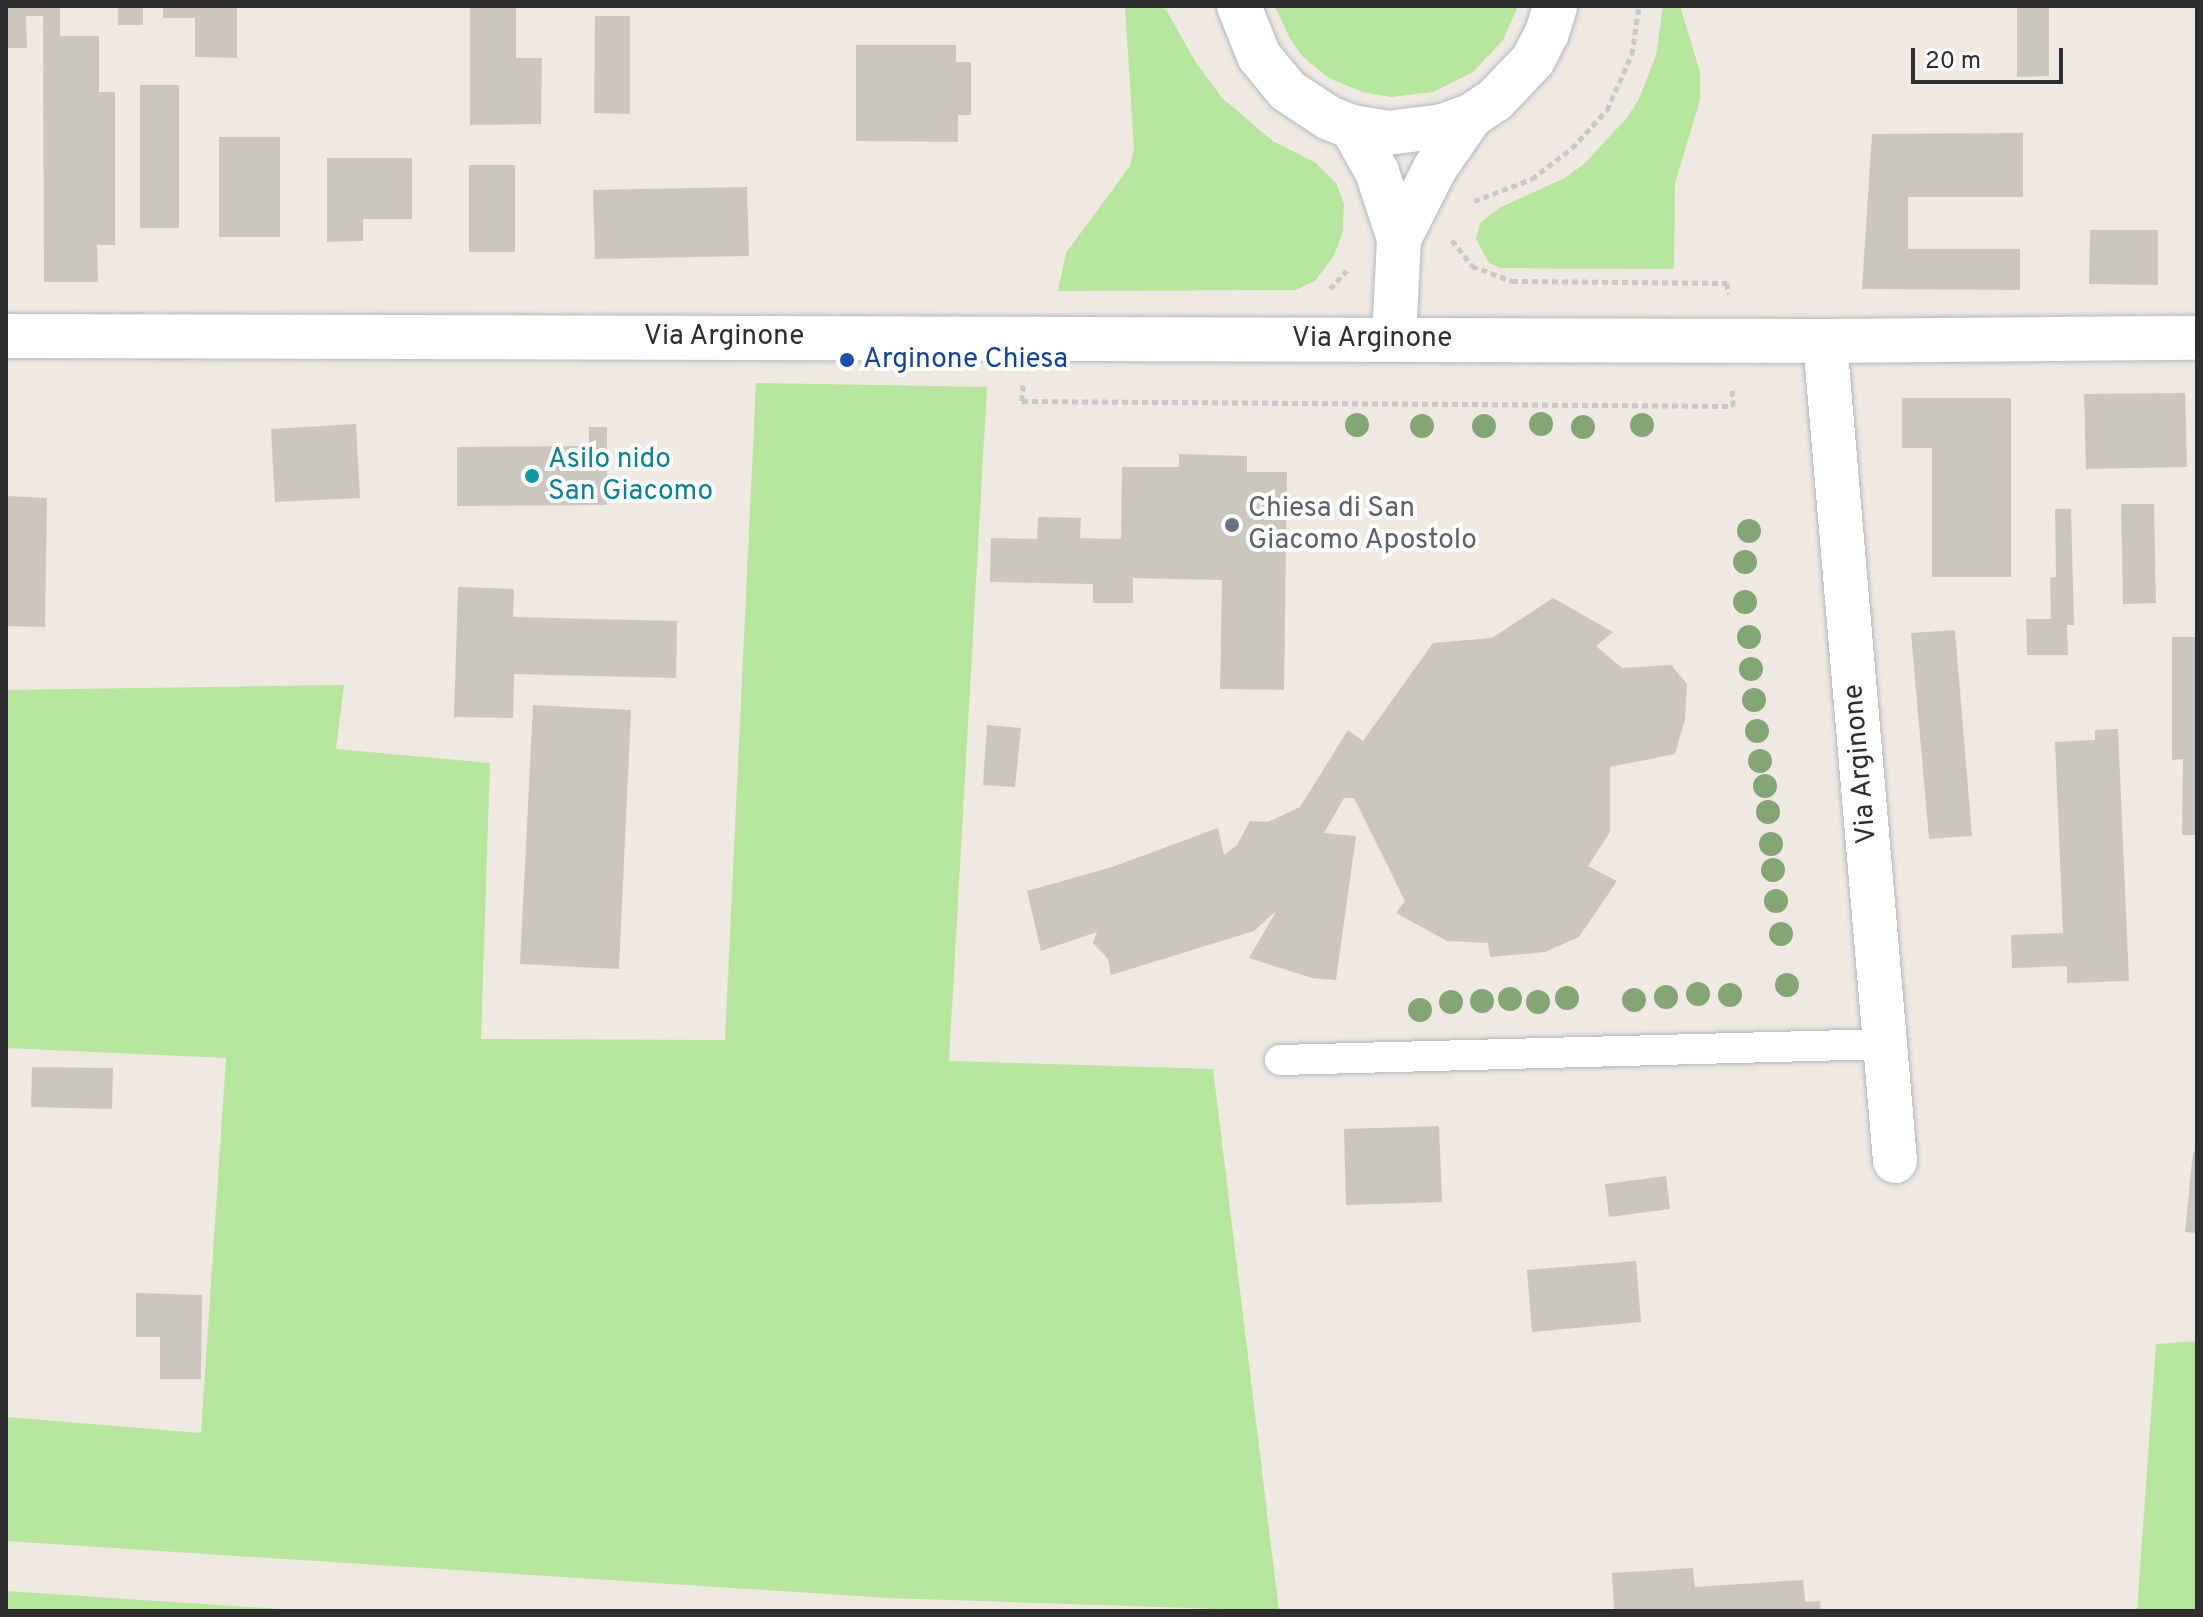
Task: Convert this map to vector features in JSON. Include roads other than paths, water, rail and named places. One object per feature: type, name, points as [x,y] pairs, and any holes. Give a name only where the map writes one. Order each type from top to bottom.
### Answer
[{"type":"street","points":[[1239,6],[1247,35],[1276,79],[1310,108],[1352,127],[1388,133],[1411,132],[1471,116]]},
{"type":"street","points":[[1399,239],[1435,168],[1471,116],[1506,91],[1533,60],[1547,33],[1555,6]]},
{"type":"street","points":[[1352,127],[1377,172],[1399,239],[1394,339]]},
{"type":"street","name":"Via Arginone","points":[[6,336],[1394,339],[1731,359],[1825,341],[2197,338]]},
{"type":"street","name":"Via Arginone","points":[[1825,341],[1895,1161]]},
{"type":"lane","points":[[1280,1060],[1885,1044]]},
{"type":"place","name":"Arginone Chiesa","points":[[847,360]]},
{"type":"place","name":"Asilo nido San Giacomo","points":[[532,476]]},
{"type":"place","name":"Chiesa di San Giacomo Apostolo","points":[[1232,525]]}]
